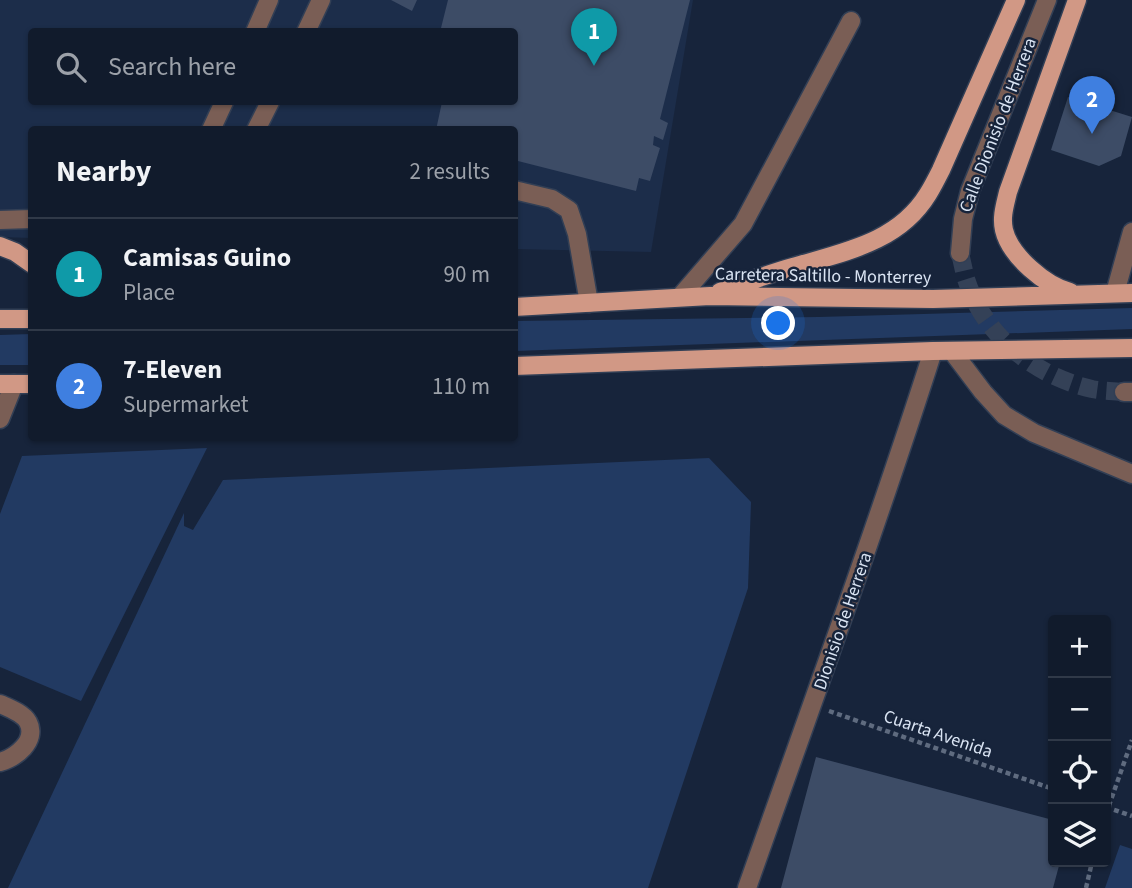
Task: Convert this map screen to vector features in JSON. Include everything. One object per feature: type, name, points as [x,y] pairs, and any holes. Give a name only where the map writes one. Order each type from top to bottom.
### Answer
[{"type":"main road","points":[[710,296],[776,272],[869,244],[912,214],[928,195],[941,170],[1016,0]]},
{"type":"main road","points":[[1077,0],[1007,192],[1003,213],[1004,231],[1012,247],[1027,265],[1050,283],[1066,291],[1084,294]]},
{"type":"main road","points":[[0,246],[28,261]]},
{"type":"main road","name":"Carretera Saltillo - Monterrey","points":[[518,307],[710,296],[933,299],[1124,293]]},
{"type":"main road","points":[[0,319],[28,319]]},
{"type":"main road","points":[[518,366],[933,351],[1132,348]]},
{"type":"street","points":[[257,28],[269,0]]},
{"type":"street","points":[[308,28],[321,0]]},
{"type":"street","name":"Calle Dionisio de Herrera","points":[[960,253],[963,219],[970,191],[1046,0]]},
{"type":"street","points":[[680,298],[743,224],[851,20]]},
{"type":"street","points":[[213,126],[223,105]]},
{"type":"street","points":[[258,126],[268,105]]},
{"type":"street","points":[[518,191],[552,199],[569,209],[577,234],[589,303]]},
{"type":"street","points":[[0,220],[28,219]]},
{"type":"street","points":[[1124,293],[1132,232]]},
{"type":"street","name":"Dionisio de Herrera","points":[[747,888],[902,450],[933,351]]},
{"type":"street","points":[[953,351],[1004,415],[1034,433],[1132,474]]},
{"type":"street","points":[[0,419],[15,384]]},
{"type":"street","points":[[0,704],[22,715],[31,731],[26,746],[13,758],[0,762]]},
{"type":"path","name":"Cuarta Avenida","points":[[813,705],[1048,787]]},
{"type":"path","points":[[1108,804],[1132,740]]},
{"type":"path","points":[[1111,811],[1132,816]]},
{"type":"path","points":[[1086,888],[1090,867]]},
{"type":"shaded area","points":[[0,0],[693,0],[651,252],[518,249],[518,126],[28,126],[28,238],[0,237]]},
{"type":"shaded area","points":[[1132,308],[1132,329],[518,351],[518,321],[819,317]]},
{"type":"shaded area","points":[[28,334],[28,365],[0,365],[0,335]]},
{"type":"shaded area","points":[[207,448],[81,701],[0,667],[0,514],[22,456]]},
{"type":"shaded area","points":[[709,458],[751,502],[748,588],[648,888],[8,888],[184,513],[184,526],[193,530],[223,480]]},
{"type":"shaded area","points":[[1120,845],[1132,849],[1132,888],[1105,888]]},
{"type":"building","points":[[391,0],[417,0],[412,11]]},
{"type":"building","points":[[448,0],[690,0],[660,119],[668,123],[663,140],[654,136],[653,145],[660,148],[650,181],[639,178],[636,191],[518,161],[518,126],[437,126],[441,105],[518,105],[518,28],[441,28]]},
{"type":"building","points":[[1068,97],[1132,117],[1121,156],[1099,166],[1051,150]]},
{"type":"building","points":[[816,757],[1048,819],[1048,867],[1059,867],[1053,888],[781,888]]},
{"type":"tunnel","points":[[960,253],[974,300],[985,318],[1014,350],[1032,364],[1071,383],[1096,390],[1124,392]]},
{"type":"place","name":"Camisas Guino","points":[[594,66]]},
{"type":"place","name":"7-Eleven","points":[[1092,134]]}]
